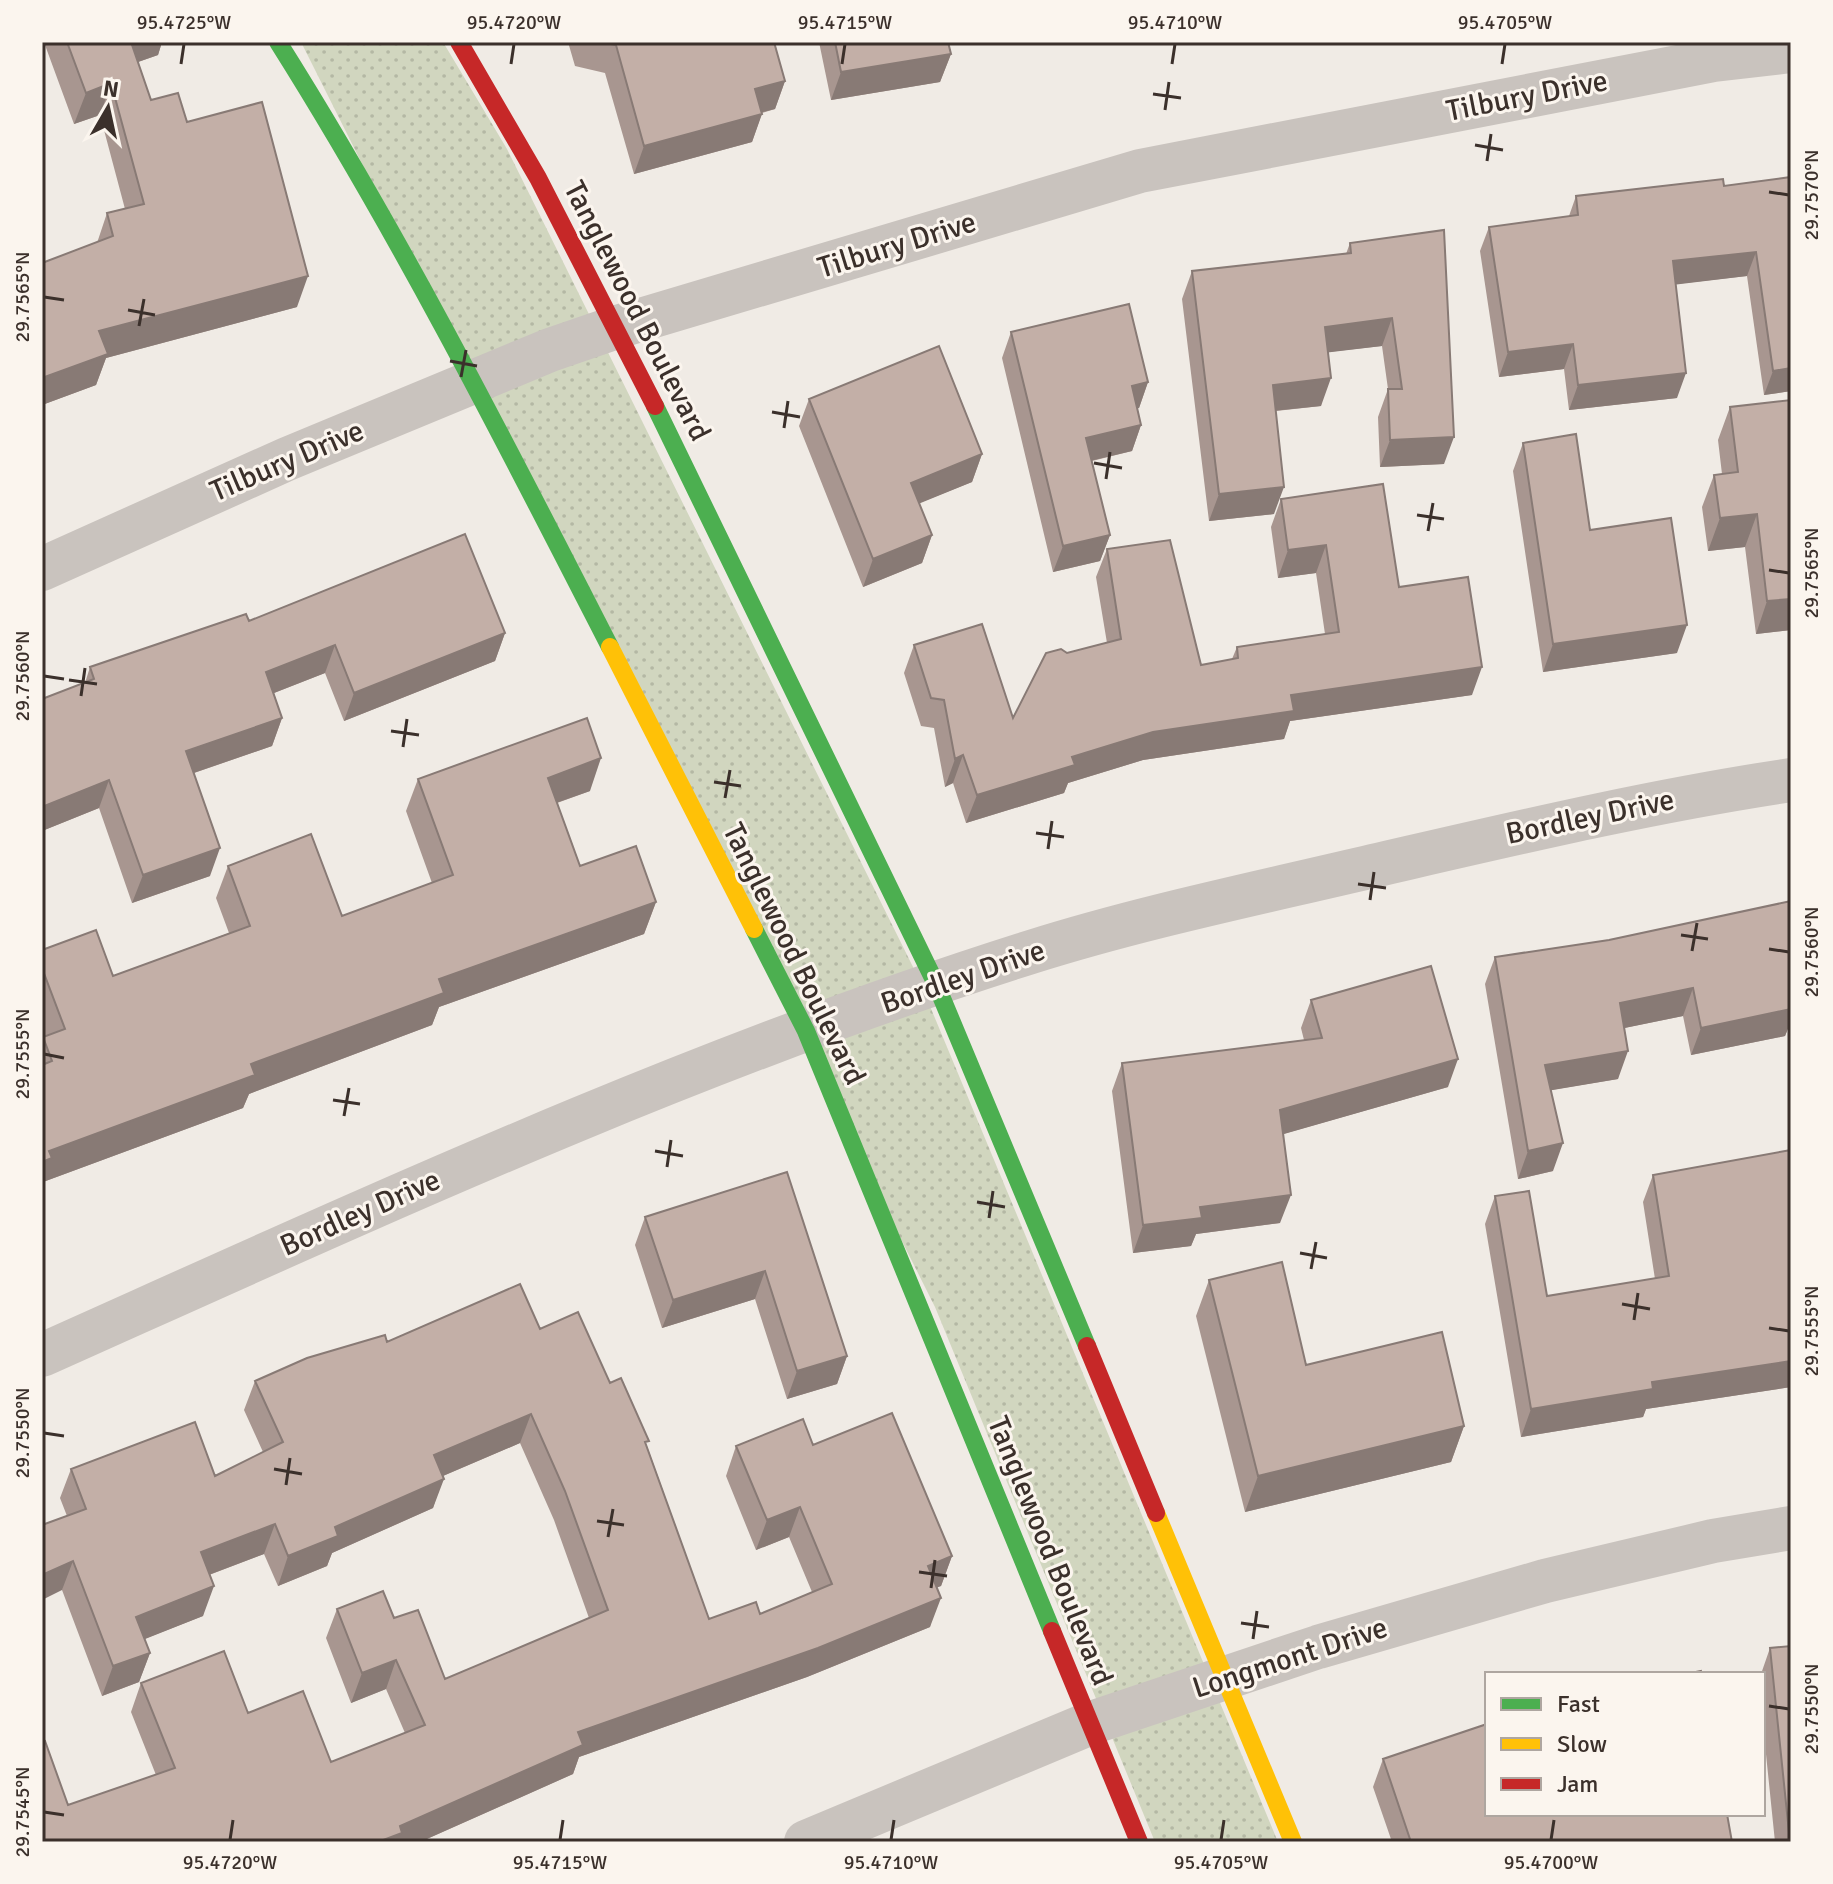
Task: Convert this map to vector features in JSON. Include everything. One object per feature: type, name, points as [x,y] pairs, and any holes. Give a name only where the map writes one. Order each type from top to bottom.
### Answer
[{"type":"street","name":"Tanglewood Boulevard","points":[[278,42],[359,171],[474,382],[806,1031],[1139,1842]]},
{"type":"street","name":"Tanglewood Boulevard","points":[[459,42],[538,178],[617,327],[936,984],[1293,1842]]},
{"type":"street","name":"Tilbury Drive","points":[[42,569],[287,459],[550,350],[617,327],[1140,171],[1714,60],[1791,51]]},
{"type":"street","name":"Bordley Drive","points":[[42,1355],[448,1174],[806,1031],[1035,951],[1281,888],[1661,800],[1791,780]]},
{"type":"street","name":"Longmont Drive","points":[[806,1842],[1091,1723],[1225,1678],[1545,1581],[1713,1541],[1791,1528]]},
{"type":"green space","points":[[301,42],[443,42],[507,149],[917,975],[1278,1842],[1155,1842],[935,1307]]},
{"type":"building","points":[[67,42],[131,42],[151,100],[178,93],[187,122],[262,102],[308,276],[99,331],[108,354],[42,378],[42,263],[113,236],[107,213],[144,204],[111,83],[86,93]]},
{"type":"building","points":[[601,42],[774,42],[785,81],[755,89],[762,114],[644,146],[616,45]]},
{"type":"building","points":[[835,42],[948,42],[951,54],[841,72]]},
{"type":"building","points":[[1791,177],[1791,368],[1773,371],[1756,252],[1673,261],[1686,373],[1578,385],[1573,344],[1508,352],[1489,227],[1578,215],[1576,196],[1723,179],[1724,186]]},
{"type":"building","points":[[1444,230],[1454,437],[1390,440],[1388,389],[1402,389],[1392,318],[1325,327],[1331,378],[1273,385],[1284,487],[1219,494],[1192,271],[1351,253],[1350,243]]},
{"type":"building","points":[[1129,304],[1148,382],[1132,386],[1141,425],[1086,438],[1110,535],[1063,546],[1011,332]]},
{"type":"building","points":[[939,346],[982,454],[911,483],[932,535],[873,559],[809,399]]},
{"type":"building","points":[[1791,400],[1791,599],[1767,601],[1757,514],[1720,518],[1714,475],[1738,472],[1730,407]]},
{"type":"building","points":[[1576,434],[1590,530],[1671,518],[1687,625],[1553,644],[1523,443]]},
{"type":"building","points":[[1383,484],[1399,587],[1468,577],[1482,667],[1291,695],[1294,711],[1153,732],[1072,757],[1075,765],[977,795],[963,755],[955,759],[944,700],[931,698],[914,645],[982,624],[1013,718],[1046,653],[1061,649],[1067,653],[1121,639],[1107,549],[1170,540],[1201,665],[1238,658],[1237,647],[1339,632],[1326,545],[1288,550],[1281,499]]},
{"type":"building","points":[[465,534],[505,633],[354,693],[335,645],[266,672],[282,718],[186,751],[220,848],[143,875],[109,780],[42,807],[42,699],[94,679],[90,667],[246,614],[249,621]]},
{"type":"building","points":[[587,718],[601,758],[548,778],[580,866],[636,846],[656,902],[439,979],[444,993],[251,1064],[255,1075],[49,1151],[52,1158],[42,1162],[42,1065],[52,1061],[43,1037],[65,1029],[42,968],[42,950],[96,930],[113,976],[250,926],[228,866],[311,834],[342,916],[453,875],[418,779]]},
{"type":"building","points":[[1791,901],[1791,1009],[1701,1028],[1693,988],[1620,1003],[1628,1051],[1545,1065],[1563,1143],[1528,1151],[1495,957],[1609,940]]},
{"type":"building","points":[[1431,966],[1458,1059],[1280,1110],[1291,1195],[1200,1207],[1202,1218],[1143,1225],[1122,1063],[1322,1038],[1311,1000]]},
{"type":"building","points":[[1791,1150],[1791,1361],[1652,1382],[1653,1389],[1531,1409],[1495,1196],[1529,1191],[1547,1296],[1669,1276],[1653,1175]]},
{"type":"building","points":[[787,1172],[847,1356],[797,1371],[765,1271],[673,1300],[645,1217]]},
{"type":"building","points":[[1282,1262],[1306,1365],[1442,1332],[1464,1426],[1258,1476],[1209,1280]]},
{"type":"building","points":[[520,1284],[540,1329],[578,1312],[610,1383],[621,1378],[649,1441],[645,1442],[709,1619],[756,1602],[760,1614],[832,1584],[800,1507],[767,1520],[736,1446],[803,1419],[813,1445],[892,1413],[952,1556],[928,1566],[941,1598],[818,1648],[578,1732],[583,1745],[400,1826],[402,1833],[378,1842],[42,1842],[42,1742],[45,1741],[68,1805],[175,1768],[141,1683],[224,1651],[248,1713],[303,1691],[331,1762],[425,1725],[396,1660],[362,1673],[337,1609],[383,1591],[394,1618],[418,1610],[445,1679],[608,1610],[565,1491],[531,1414],[434,1455],[444,1479],[335,1527],[338,1536],[288,1556],[275,1524],[201,1552],[214,1586],[136,1617],[150,1653],[113,1666],[73,1561],[42,1575],[42,1525],[86,1509],[71,1469],[195,1422],[215,1476],[283,1442],[255,1381],[307,1358],[385,1335],[387,1342]]},
{"type":"building","points":[[1791,1646],[1791,1842],[1790,1842],[1770,1648]]},
{"type":"building","points":[[1485,1725],[1485,1816],[1727,1816],[1732,1842],[1411,1842],[1383,1759]]},
{"type":"traffic: fast","points":[[278,42],[409,265],[610,647]]},
{"type":"traffic: fast","points":[[655,406],[936,984],[1087,1346]]},
{"type":"traffic: fast","points":[[754,929],[806,1031],[1052,1631]]},
{"type":"traffic: slow","points":[[610,647],[754,929]]},
{"type":"traffic: slow","points":[[1156,1513],[1293,1842]]},
{"type":"traffic: jam","points":[[459,42],[538,178],[655,406]]},
{"type":"traffic: jam","points":[[1087,1346],[1156,1513]]},
{"type":"traffic: jam","points":[[1052,1631],[1139,1842]]}]
